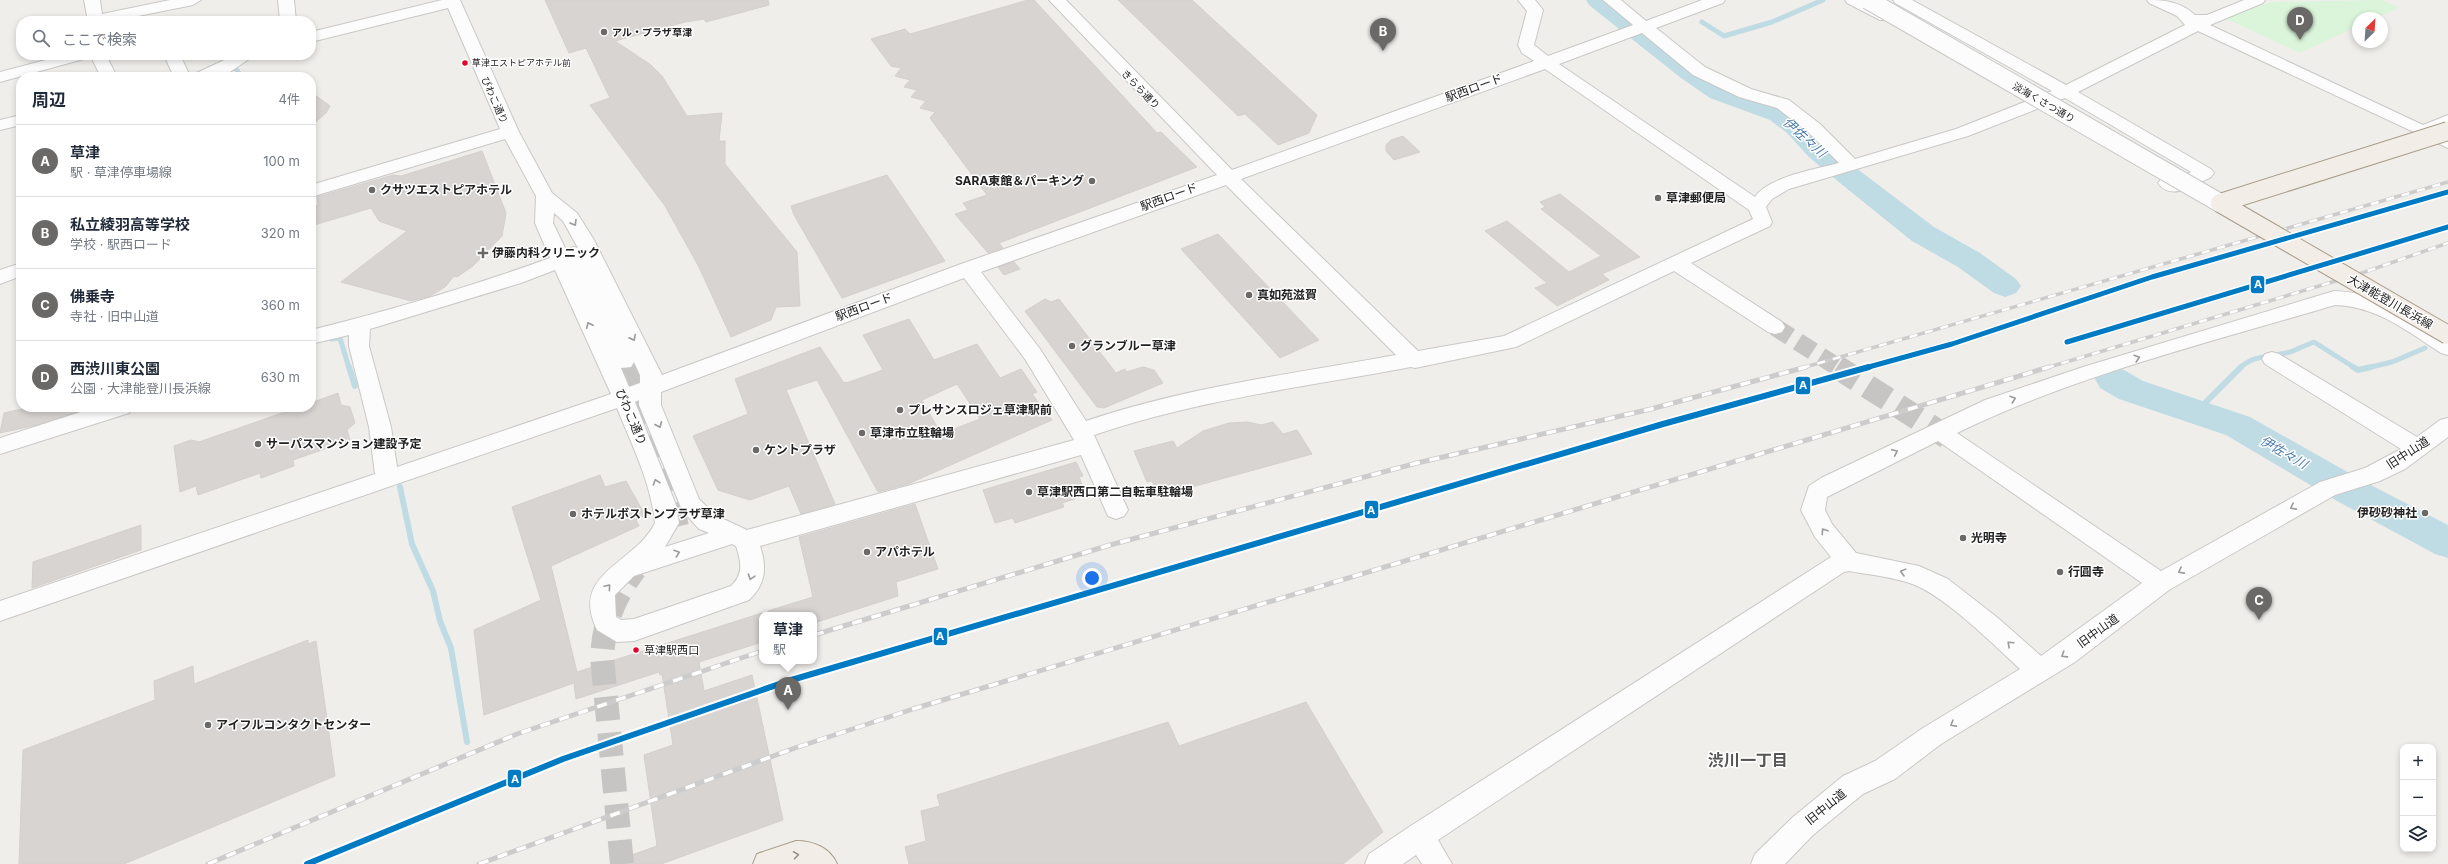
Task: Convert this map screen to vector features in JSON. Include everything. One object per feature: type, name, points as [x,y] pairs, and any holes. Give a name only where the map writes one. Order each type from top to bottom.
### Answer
[{"type":"main road","points":[[2226,201],[2448,131]]},
{"type":"main road","name":"大津能登川長浜線","points":[[2226,201],[2448,322]]},
{"type":"main road","name":"大津能登川長浜線","points":[[2226,201],[2448,335]]},
{"type":"main road","points":[[768,864],[800,854],[812,856],[823,864]]},
{"type":"street","points":[[92,0],[94,16]]},
{"type":"street","points":[[115,16],[193,0]]},
{"type":"street","points":[[286,0],[288,16]]},
{"type":"street","name":"きらら通り","points":[[1057,0],[1227,176],[1415,361]]},
{"type":"street","points":[[1526,0],[1535,10],[1526,45],[1528,50],[1760,215]]},
{"type":"street","points":[[1611,0],[1667,47],[1699,71],[1745,93],[1783,104],[1814,128],[1843,167]]},
{"type":"street","name":"駅西ロード","points":[[0,611],[623,398],[968,269],[1227,176],[1346,136],[1626,32],[1717,0]]},
{"type":"street","points":[[1853,0],[2038,103],[2174,187],[2205,173],[2065,91],[1901,0]]},
{"type":"street","name":"淡海くさつ通り","points":[[1868,0],[2226,201]]},
{"type":"street","name":"淡海くさつ通り","points":[[1885,0],[2226,201]]},
{"type":"street","points":[[2155,0],[2183,13],[2193,22],[2448,143]]},
{"type":"street","points":[[2193,22],[2209,20],[2257,0]]},
{"type":"street","points":[[316,36],[452,1]]},
{"type":"street","name":"びわこ通り","points":[[452,1],[510,132],[545,196],[570,217],[584,240],[651,375],[650,405],[690,504],[707,522],[740,537],[751,556],[754,575],[746,589],[740,593],[634,630],[617,631],[606,623],[602,595],[608,584],[626,569],[656,539],[664,528],[668,515],[644,448],[623,398],[544,223],[545,196]]},
{"type":"street","points":[[626,569],[740,537],[1058,454],[1084,437],[1128,415],[1186,401],[1415,361],[1509,342],[1675,262],[1760,215],[1765,195],[1783,185],[1952,135],[2038,103],[2152,49],[2192,28],[2193,22]]},
{"type":"street","points":[[19,72],[65,60]]},
{"type":"street","points":[[100,60],[106,72]]},
{"type":"street","points":[[174,60],[180,72]]},
{"type":"street","points":[[212,72],[224,68],[238,60]]},
{"type":"street","points":[[0,77],[16,73]]},
{"type":"street","points":[[2423,131],[2448,120]]},
{"type":"street","points":[[0,125],[16,121]]},
{"type":"street","points":[[316,190],[510,132]]},
{"type":"street","points":[[545,196],[580,265],[624,362]]},
{"type":"street","points":[[316,336],[360,325],[514,278],[560,261]]},
{"type":"street","points":[[1675,262],[1775,327]]},
{"type":"street","points":[[968,269],[1008,318],[1084,437],[1105,479],[1116,510]]},
{"type":"street","points":[[0,278],[16,271]]},
{"type":"street","points":[[1849,561],[1823,530],[1813,510],[1817,492],[1829,484],[1993,406],[2090,372],[2334,298],[2354,298],[2377,305],[2448,348]]},
{"type":"street","points":[[360,325],[359,346],[380,427],[387,479]]},
{"type":"street","points":[[2272,359],[2417,448]]},
{"type":"street","points":[[0,446],[105,412]]},
{"type":"street","name":"旧中山道","points":[[1765,864],[1803,826],[1853,785],[1885,770],[1932,736],[1978,710],[2038,670],[2066,654],[2160,583],[2328,488],[2372,475],[2397,462],[2448,426]]},
{"type":"street","points":[[1947,437],[2046,503],[2160,583]]},
{"type":"street","points":[[1379,864],[1419,836],[1836,565],[1849,561],[1919,576],[1939,586],[1989,625],[2038,670]]},
{"type":"street","points":[[1419,836],[1438,864]]},
{"type":"green space","points":[[2382,0],[2399,8],[2388,13],[2352,12],[2352,29],[2300,53],[2225,18],[2258,5],[2275,2]]},
{"type":"building","points":[[545,0],[768,0],[769,5],[706,22],[704,19],[685,22],[615,41],[651,65],[662,76],[687,116],[722,113],[719,141],[725,141],[725,164],[797,252],[800,306],[776,307],[771,320],[731,337],[699,267],[665,206],[590,105],[610,98],[586,48],[569,53]]},
{"type":"building","points":[[1028,0],[1034,0],[1157,133],[1161,132],[1197,167],[999,243],[1003,248],[988,253],[955,214],[968,210],[963,203],[987,195],[930,118],[935,112],[920,108],[926,101],[911,97],[917,90],[904,87],[910,80],[895,76],[901,68],[891,66],[871,39],[905,29],[910,34]]},
{"type":"building","points":[[1118,0],[1192,0],[1317,115],[1309,133],[1278,145],[1245,114],[1238,116]]},
{"type":"building","points":[[316,96],[330,106],[326,113],[316,122]]},
{"type":"building","points":[[1403,136],[1420,152],[1394,160],[1386,151],[1386,145],[1391,140]]},
{"type":"building","points":[[482,151],[506,213],[502,236],[473,266],[457,277],[454,276],[445,287],[430,296],[411,301],[341,282],[407,231],[379,221],[371,208],[316,224],[316,206],[318,205],[317,197],[393,175],[401,176]]},
{"type":"building","points":[[887,175],[945,261],[842,298],[794,215],[791,206]]},
{"type":"building","points":[[1560,194],[1640,257],[1602,274],[1609,280],[1557,306],[1535,288],[1547,283],[1485,231],[1507,221],[1569,272],[1601,256],[1541,209],[1545,207],[1540,202]]},
{"type":"building","name":"真如苑滋賀","points":[[1218,234],[1319,340],[1280,358],[1181,249]]},
{"type":"building","points":[[1014,262],[1020,269],[1004,275],[998,267]]},
{"type":"building","name":"グランブルー草津","points":[[1045,299],[1051,302],[1059,299],[1116,373],[1125,369],[1126,372],[1143,367],[1154,370],[1163,383],[1104,408],[1097,407],[1025,311]]},
{"type":"building","points":[[909,319],[934,360],[977,344],[1000,378],[1021,369],[1037,392],[1032,394],[1052,420],[908,484],[878,492],[817,380],[786,390],[835,504],[801,514],[789,486],[750,500],[718,490],[693,436],[748,414],[735,379],[820,347],[844,383],[883,370],[863,335]],"holes":[[[957,384],[980,419],[941,434],[922,400]]]},
{"type":"building","name":"サーパスマンション建設予定","points":[[338,393],[341,405],[350,407],[355,423],[347,430],[350,440],[293,460],[294,466],[261,478],[260,473],[198,495],[196,486],[180,492],[174,446],[191,440],[199,442],[285,412],[316,412],[316,401]]},
{"type":"building","points":[[16,410],[16,412],[77,412],[37,425],[0,433],[4,413]]},
{"type":"building","points":[[1248,422],[1261,425],[1273,422],[1283,434],[1297,430],[1312,454],[1159,496],[1152,481],[1147,482],[1134,451],[1173,441],[1177,448],[1203,431],[1229,423]]},
{"type":"building","name":"草津駅西口第二自転車駐輪場","points":[[1076,462],[1083,476],[1079,477],[1084,489],[1072,493],[1075,499],[1062,503],[1064,507],[1015,523],[1013,518],[995,523],[983,490]]},
{"type":"building","points":[[600,475],[605,487],[626,481],[645,515],[636,520],[639,526],[551,566],[577,672],[759,614],[759,643],[699,662],[704,691],[752,675],[783,820],[661,864],[613,864],[612,862],[657,846],[644,755],[673,745],[662,674],[660,675],[659,672],[576,699],[574,683],[484,715],[474,630],[541,600],[512,507]]},
{"type":"building","name":"アパホテル","points":[[915,504],[938,569],[896,582],[898,596],[817,622],[817,612],[768,612],[813,597],[799,537]]},
{"type":"building","points":[[141,525],[141,550],[32,588],[33,562]]},
{"type":"building","name":"アイフルコンタクトセンター","points":[[308,640],[308,644],[316,641],[335,776],[124,864],[19,864],[23,750],[155,700],[154,681],[193,666],[194,684]]},
{"type":"building","points":[[1306,702],[1383,832],[1343,864],[909,864],[905,847],[926,841],[921,811],[940,806],[937,795],[1168,722],[1179,746]]},
{"type":"waterway","name":"伊佐々川","points":[[1598,0],[1690,72],[1720,92],[1780,114],[1797,127],[1819,151],[1923,234],[1969,260],[2005,286]]},
{"type":"waterway","points":[[1702,22],[1724,36],[1772,22],[1823,0]]},
{"type":"waterway","points":[[235,67],[238,72]]},
{"type":"waterway","points":[[331,339],[340,338],[349,368]]},
{"type":"waterway","points":[[2197,411],[2245,363],[2257,358],[2284,354],[2314,342],[2355,368]]},
{"type":"waterway","points":[[2367,368],[2392,362],[2425,348]]},
{"type":"waterway","points":[[349,367],[355,386]]},
{"type":"waterway","points":[[2353,367],[2358,370],[2371,367]]},
{"type":"waterway","name":"伊佐々川","points":[[2112,379],[2131,390],[2238,426],[2352,492],[2448,543]]},
{"type":"waterway","points":[[400,487],[412,544],[433,591],[440,621],[451,648],[467,742]]},
{"type":"tunnel","points":[[1775,327],[1839,368]]},
{"type":"tunnel","points":[[624,362],[626,368]]},
{"type":"tunnel","points":[[626,367],[662,464],[677,527]]},
{"type":"tunnel","points":[[1837,367],[1947,437]]},
{"type":"tunnel","points":[[622,864],[602,657],[605,632],[611,610],[621,590],[635,569]]},
{"type":"railway","points":[[1802,368],[2448,182]]},
{"type":"railway","points":[[2046,368],[2359,274],[2448,243]]},
{"type":"railway","points":[[817,634],[1110,545],[1417,463],[1651,409],[1806,367]]},
{"type":"railway","points":[[479,864],[795,748],[913,709],[2049,367]]},
{"type":"railway","points":[[208,864],[517,734],[759,652]]},
{"type":"transit line","name":"A","points":[[307,864],[563,759],[788,681],[1663,424],[1952,344],[2152,277],[2448,192]]},
{"type":"transit line","name":"A","points":[[2067,342],[2448,227]]},
{"type":"place","name":"アル・プラザ草津","points":[[604,32]]},
{"type":"place","name":"西渋川東公園","points":[[2300,40]]},
{"type":"place","name":"私立綾羽高等学校","points":[[1383,51]]},
{"type":"place","name":"草津エストピアホテル前","points":[[465,63]]},
{"type":"place","name":"SARA東館＆パーキング","points":[[1092,181]]},
{"type":"place","name":"クサツエストピアホテル","points":[[372,190]]},
{"type":"place","name":"草津郵便局","points":[[1658,198]]},
{"type":"place","name":"伊藤内科クリニック","points":[[483,253]]},
{"type":"place","name":"真如苑滋賀","points":[[1249,295]]},
{"type":"place","name":"グランブルー草津","points":[[1072,346]]},
{"type":"place","name":"プレサンスロジェ草津駅前","points":[[900,410]]},
{"type":"place","name":"草津市立駐輪場","points":[[862,433]]},
{"type":"place","name":"サーパスマンション建設予定","points":[[258,444]]},
{"type":"place","name":"ケントプラザ","points":[[756,450]]},
{"type":"place","name":"草津駅西口第二自転車駐輪場","points":[[1029,492]]},
{"type":"place","name":"伊砂砂神社","points":[[2425,513]]},
{"type":"place","name":"ホテルボストンプラザ草津","points":[[573,514]]},
{"type":"place","name":"光明寺","points":[[1963,538]]},
{"type":"place","name":"アパホテル","points":[[867,552]]},
{"type":"place","name":"行圓寺","points":[[2060,572]]},
{"type":"place","name":"佛乗寺","points":[[2259,620]]},
{"type":"place","name":"草津駅西口","points":[[636,650]]},
{"type":"place","name":"草津","points":[[788,710]]},
{"type":"place","name":"アイフルコンタクトセンター","points":[[208,725]]},
{"type":"district","name":"渋川一丁目","points":[[1748,760]]}]
